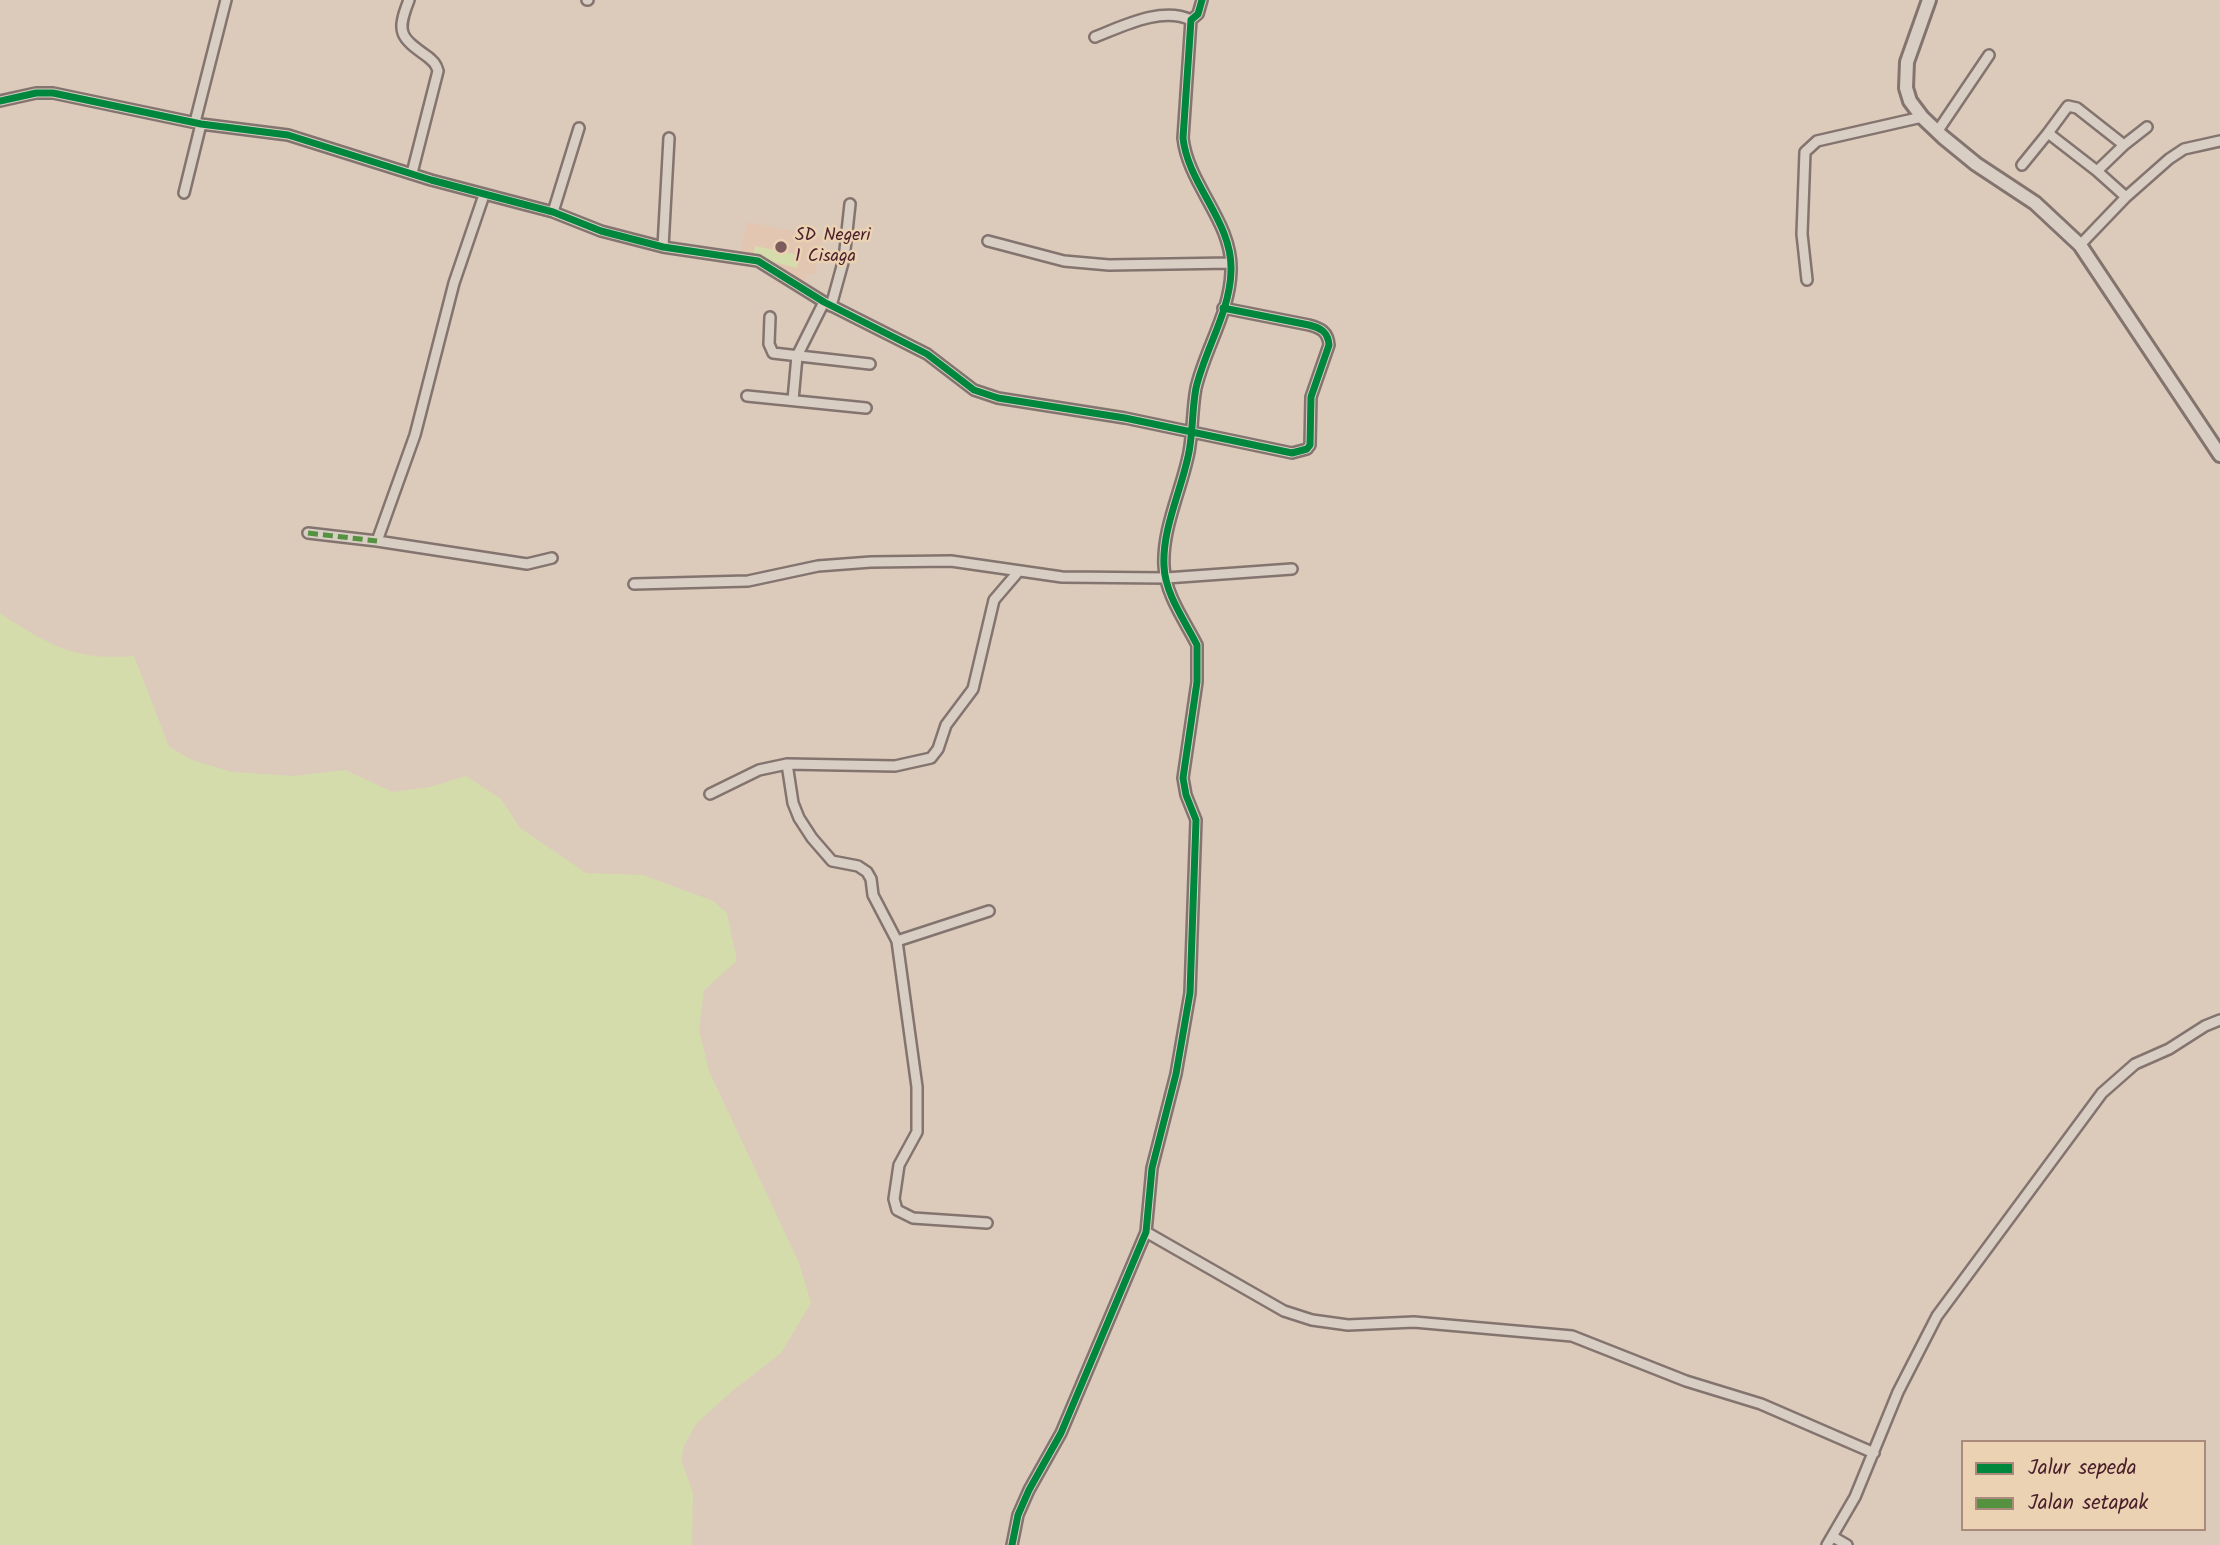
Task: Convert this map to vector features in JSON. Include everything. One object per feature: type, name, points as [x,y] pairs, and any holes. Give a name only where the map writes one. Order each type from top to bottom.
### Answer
[{"type":"main road","points":[[1929,0],[1910,49],[1905,75],[1910,101],[1937,132],[1976,164],[2035,203],[2080,245],[2220,455]]},
{"type":"street","points":[[184,193],[226,0]]},
{"type":"street","points":[[409,0],[401,26],[404,39],[434,62],[438,71],[412,173]]},
{"type":"street","points":[[1012,1545],[1018,1515],[1061,1433],[1146,1232],[1152,1168],[1176,1074],[1189,993],[1196,820],[1186,795],[1183,778],[1197,682],[1198,654],[1169,591],[1164,566],[1167,541],[1189,454],[1196,388],[1228,292],[1231,262],[1230,249],[1184,146],[1183,124],[1191,20],[1198,14],[1202,0]]},
{"type":"street","points":[[1095,37],[1147,19],[1170,15],[1191,20]]},
{"type":"street","points":[[1937,132],[1989,55]]},
{"type":"street","points":[[0,101],[36,93],[53,93],[198,123],[288,135],[484,195],[553,212],[601,231],[663,247],[758,261],[827,304],[927,354],[974,390],[998,398],[1040,403],[1292,453],[1302,452],[1310,445],[1311,397],[1329,345],[1328,337],[1320,328],[1223,308]]},
{"type":"street","points":[[2022,165],[2070,105],[2124,145]]},
{"type":"street","points":[[1807,280],[1802,234],[1805,152],[1817,141],[1922,117]]},
{"type":"street","points":[[2097,171],[2147,127]]},
{"type":"street","points":[[553,212],[579,128]]},
{"type":"street","points":[[2049,133],[2126,197]]},
{"type":"street","points":[[663,247],[669,138]]},
{"type":"street","points":[[2080,245],[2126,197],[2184,149],[2220,141]]},
{"type":"street","points":[[377,541],[415,435],[454,283],[484,195]]},
{"type":"street","points":[[793,400],[797,356],[827,304],[844,259],[850,204]]},
{"type":"street","points":[[988,242],[1064,261],[1109,265],[1231,262]]},
{"type":"street","points":[[771,317],[769,344],[771,351],[776,354],[870,364]]},
{"type":"street","points":[[747,396],[866,408]]},
{"type":"street","points":[[308,533],[527,564],[552,558]]},
{"type":"street","points":[[634,584],[748,581],[811,568],[870,562],[950,561],[1062,577],[1167,578],[1292,569]]},
{"type":"street","points":[[710,794],[759,770],[787,764],[895,766],[931,758],[938,749],[946,725],[973,689],[994,600],[1018,572]]},
{"type":"street","points":[[787,764],[793,803],[799,818],[832,861],[858,866],[867,872],[871,879],[873,895],[885,913],[897,941],[917,1087],[917,1132],[899,1165],[894,1199],[897,1210],[913,1218],[987,1223]]},
{"type":"street","points":[[897,941],[989,911]]},
{"type":"street","points":[[1847,1545],[1830,1541],[1874,1453],[1898,1392],[1937,1316],[2102,1093],[2135,1064],[2169,1049],[2205,1026],[2220,1020]]},
{"type":"street","points":[[1146,1232],[1284,1311],[1312,1320],[1348,1325],[1414,1322],[1572,1336],[1686,1381],[1761,1404],[1874,1453]]},
{"type":"shaded area","name":"SD Negeri 1 Cisaga","points":[[747,222],[823,237],[815,275],[808,273],[805,285],[763,259],[740,254]]},
{"type":"green space","points":[[755,246],[799,255],[797,268],[753,257]]},
{"type":"green space","points":[[0,613],[48,642],[78,653],[113,657],[134,656],[169,747],[192,760],[232,772],[294,776],[345,770],[393,792],[430,787],[466,776],[501,799],[520,828],[586,873],[643,875],[713,901],[727,913],[737,961],[704,990],[699,1030],[709,1071],[799,1263],[811,1303],[781,1353],[731,1392],[696,1424],[684,1446],[681,1460],[693,1493],[692,1545],[0,1545]]},
{"type":"marked path","points":[[308,533],[377,541]]},
{"type":"cycle path","points":[[1012,1545],[1018,1515],[1061,1433],[1146,1232],[1152,1168],[1176,1074],[1190,993],[1196,820],[1186,795],[1183,778],[1197,682],[1197,645],[1168,587],[1164,552],[1169,523],[1189,452],[1196,388],[1222,316],[1231,271],[1225,236],[1193,172],[1183,138],[1191,20],[1198,14],[1202,0]]},
{"type":"cycle path","points":[[0,101],[36,93],[53,93],[201,124],[288,135],[431,180],[553,212],[601,231],[663,247],[758,261],[824,302],[927,354],[974,390],[998,398],[1125,418],[1292,453],[1307,449],[1310,445],[1311,397],[1329,345],[1325,334],[1309,325],[1223,308]]},
{"type":"place","name":"SD Negeri 1 Cisaga","points":[[781,247]]}]
